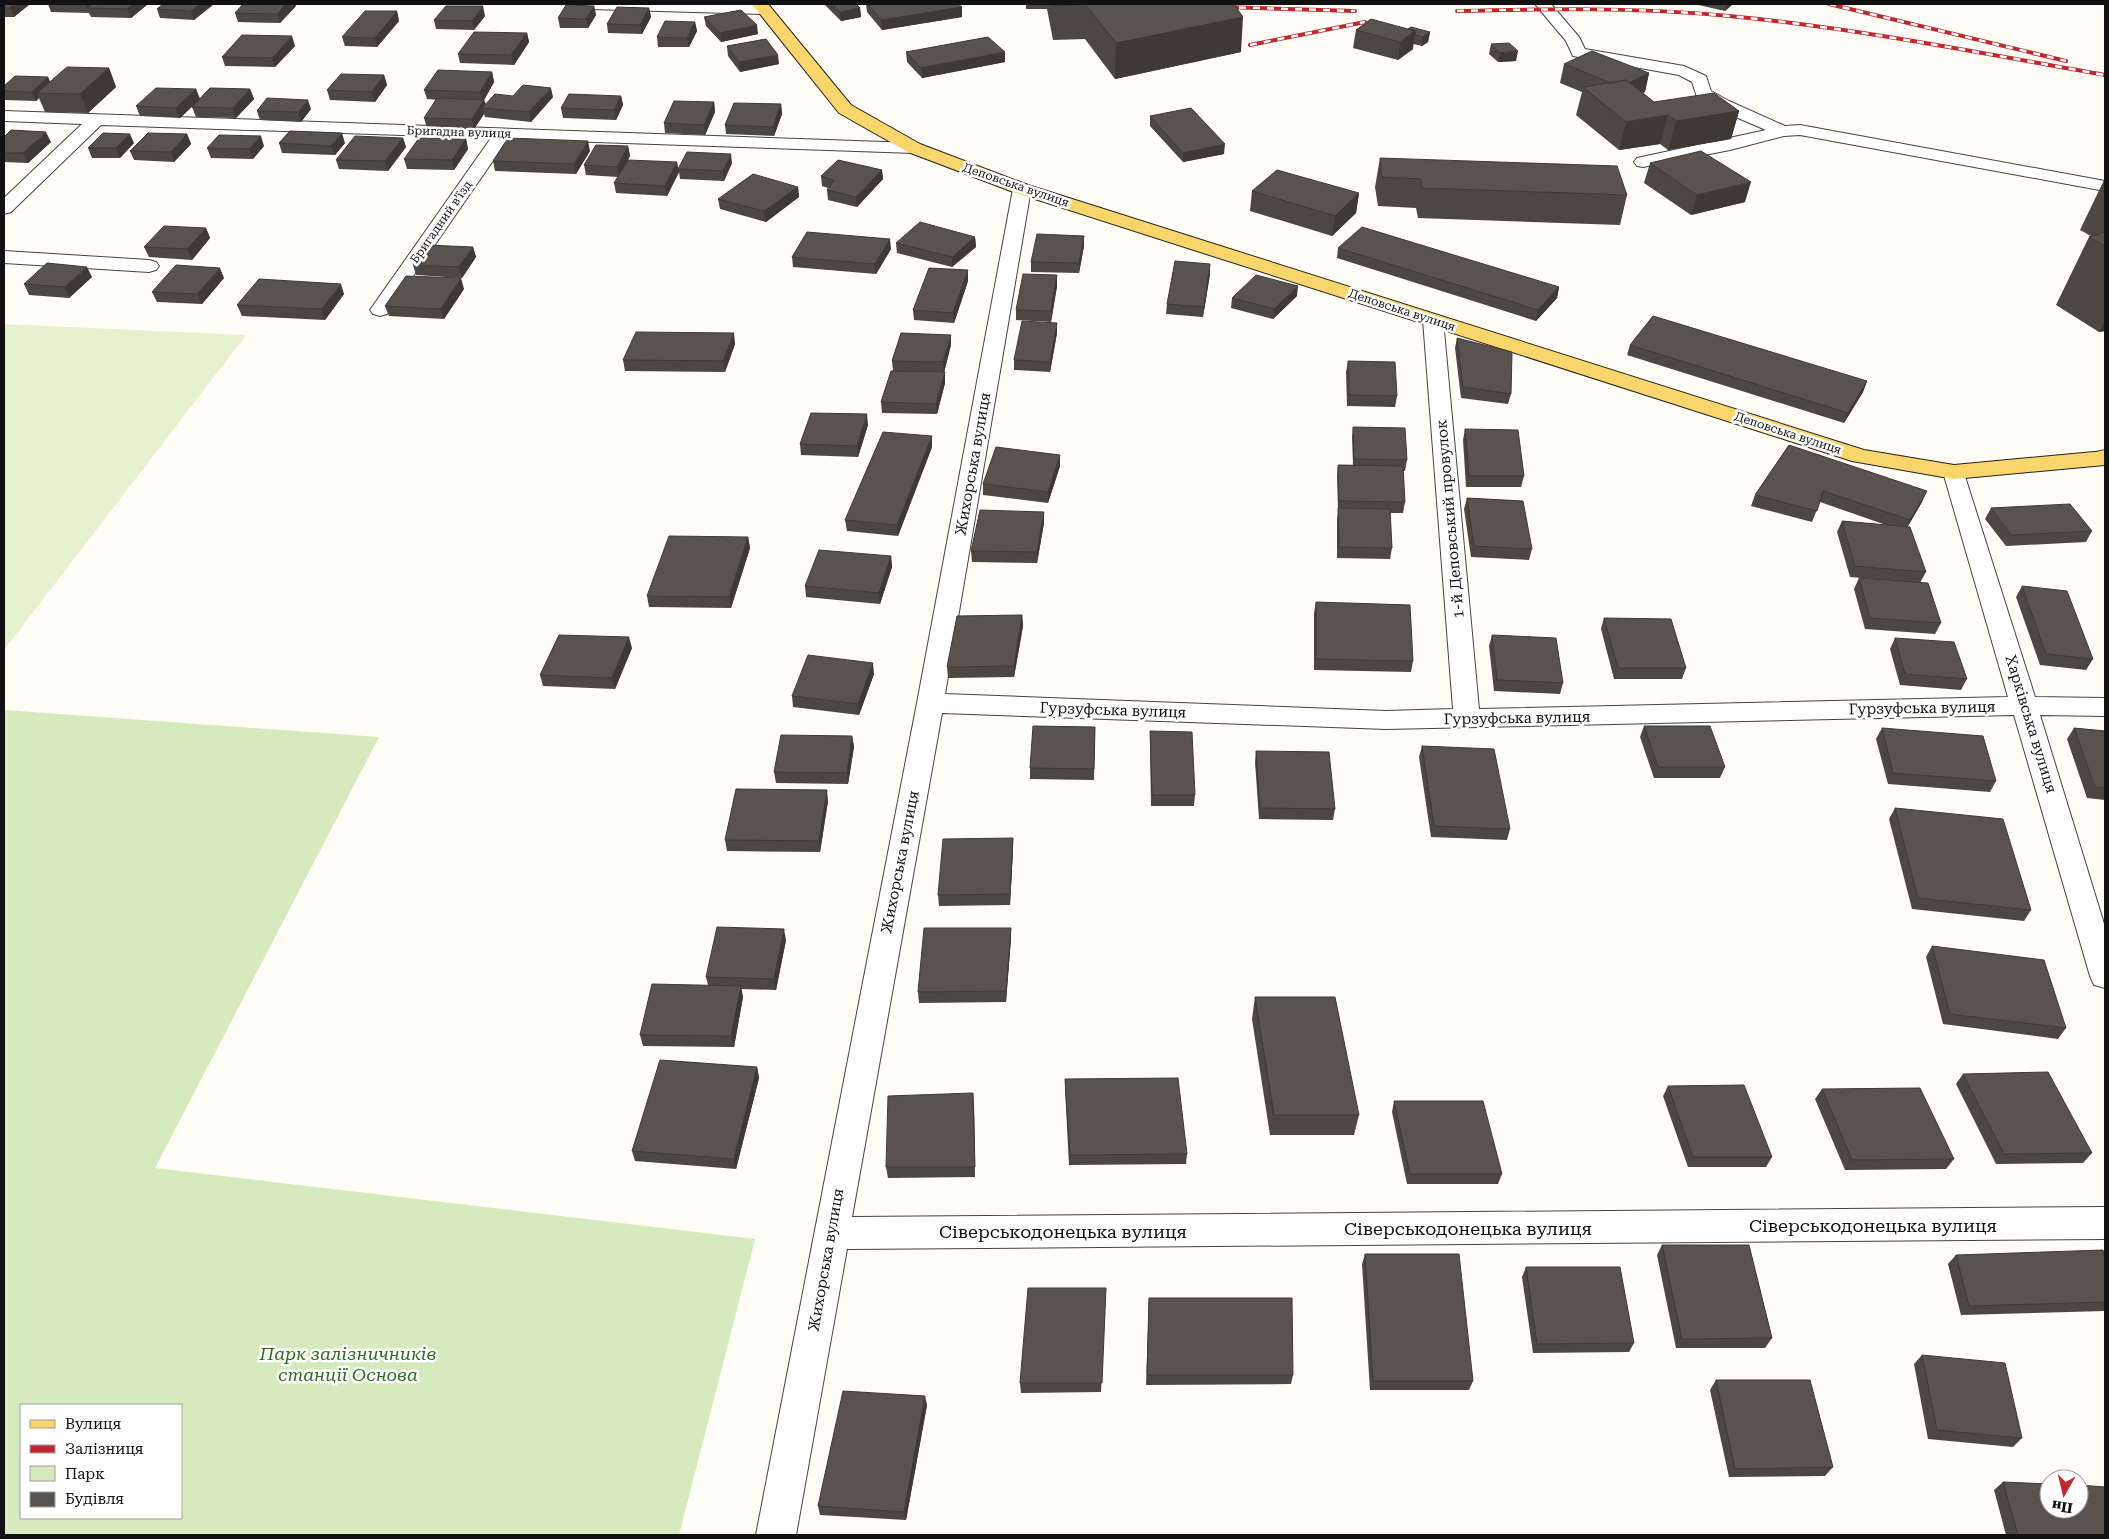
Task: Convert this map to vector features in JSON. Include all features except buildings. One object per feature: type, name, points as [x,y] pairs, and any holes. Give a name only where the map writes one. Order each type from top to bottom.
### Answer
[{"type":"main road","name":"Деповська вулиця","points":[[762,6],[846,109],[914,148],[1022,189],[1860,456],[1954,472],[2105,458]]},
{"type":"street","points":[[590,4],[762,6]]},
{"type":"street","points":[[1543,4],[1573,40],[1578,53],[1684,71],[1700,80],[1703,93],[1723,105],[1783,131]]},
{"type":"street","name":"Бригадна вулиця","points":[[4,116],[914,148]]},
{"type":"street","points":[[4,208],[96,120]]},
{"type":"street","points":[[1643,162],[1783,131],[1824,133],[2105,186]]},
{"type":"street","name":"Бригадний в’їзд","points":[[380,310],[503,134]]},
{"type":"street","name":"Жихорська вулиця","points":[[776,1535],[930,703],[1022,189]]},
{"type":"street","points":[[4,257],[149,266]]},
{"type":"street","name":"1-й Деповський провулок","points":[[1433,320],[1467,719]]},
{"type":"street","name":"Харківська вулиця","points":[[1954,472],[2026,706],[2105,976]]},
{"type":"street","name":"Гурзуфська вулиця","points":[[930,703],[1386,720],[2026,706],[2105,707]]},
{"type":"street","name":"Сіверськодонецька вулиця","points":[[831,1233],[2105,1223]]},
{"type":"green space","points":[[4,324],[246,335],[4,650]]},
{"type":"green space","name":"Парк залізничників станції Основа","points":[[4,710],[379,737],[155,1168],[755,1239],[679,1535],[4,1535]]},
{"type":"railway","points":[[1829,4],[2066,61]]},
{"type":"railway","points":[[1225,7],[1355,11]]},
{"type":"railway","points":[[1457,11],[1627,10],[1729,16],[1870,34],[2105,75]]},
{"type":"railway","points":[[1250,45],[1365,22]]}]
